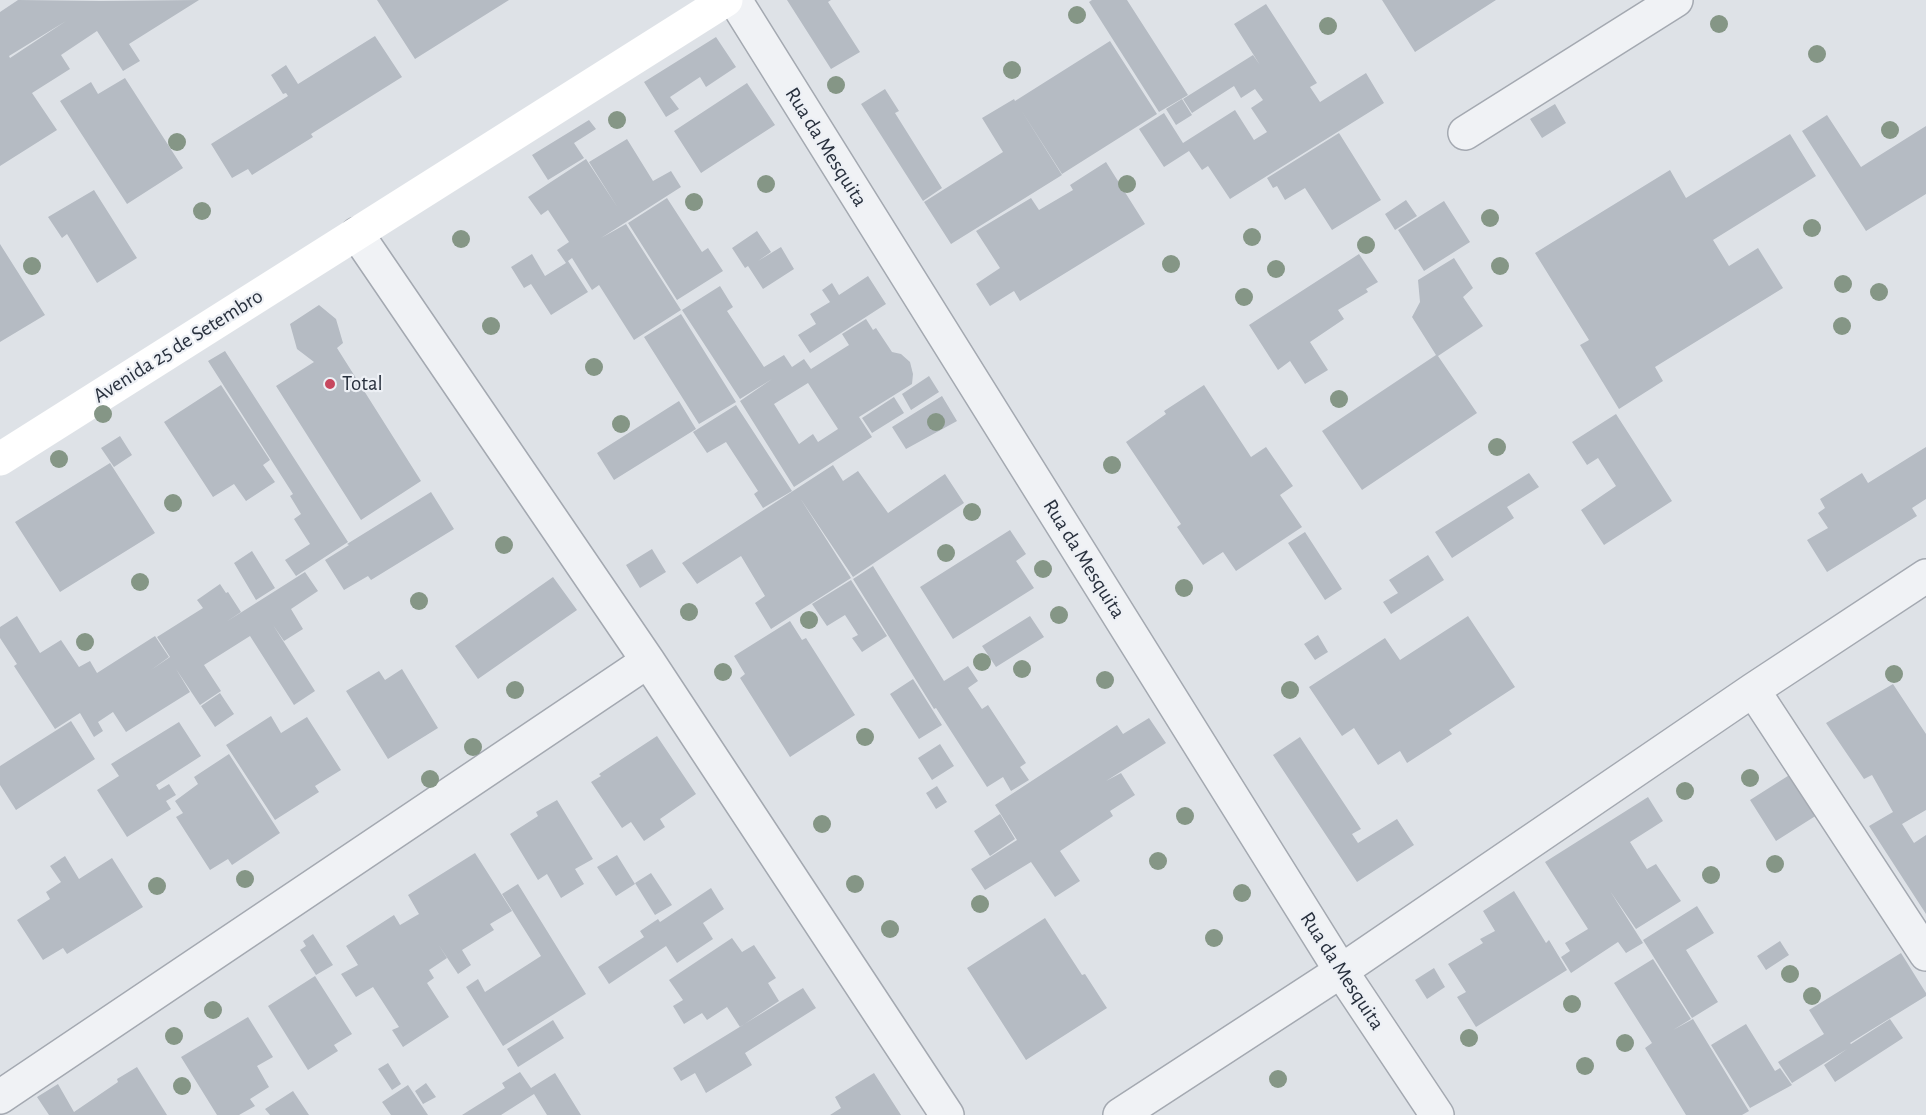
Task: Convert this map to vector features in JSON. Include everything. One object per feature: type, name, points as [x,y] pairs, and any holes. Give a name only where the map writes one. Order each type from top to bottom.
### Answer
[{"type":"street","name":"Avenida 25 de Setembro","points":[[0,459],[726,0]]},
{"type":"street","name":"Rua da Mesquita","points":[[735,0],[1341,971],[1437,1115]]},
{"type":"street","points":[[1465,133],[1676,0]]},
{"type":"street","points":[[357,234],[648,661],[947,1115]]},
{"type":"street","points":[[1120,1115],[1341,971],[1753,690],[1926,576]]},
{"type":"street","points":[[0,1097],[648,661]]},
{"type":"street","points":[[1753,690],[1926,954]]},
{"type":"building","points":[[18,0],[199,0],[129,44],[140,61],[123,71],[97,31],[61,55],[70,69],[32,93],[57,130],[0,166],[0,12]],"holes":[[[66,21],[10,58],[9,56]]]},
{"type":"building","points":[[377,0],[509,0],[415,59]]},
{"type":"building","points":[[787,0],[831,0],[828,2],[860,52],[831,69]]},
{"type":"building","points":[[1092,0],[1127,0],[1188,95],[1159,112],[1089,2]]},
{"type":"building","points":[[1382,0],[1496,0],[1415,52]]},
{"type":"building","points":[[1266,4],[1317,83],[1310,87],[1320,102],[1366,73],[1384,103],[1230,199],[1208,166],[1202,170],[1189,151],[1164,167],[1139,129],[1164,113],[1183,143],[1235,110],[1254,140],[1267,132],[1251,108],[1263,100],[1255,89],[1241,98],[1234,86],[1192,113],[1183,99],[1253,55],[1260,65],[1234,24]]},
{"type":"building","points":[[375,36],[402,77],[311,134],[313,137],[252,175],[248,169],[232,178],[211,144],[288,96],[286,93],[283,94],[271,75],[286,65],[298,84]]},
{"type":"building","points":[[716,37],[736,67],[706,87],[700,77],[670,97],[679,109],[666,117],[644,82]]},
{"type":"building","points":[[1110,41],[1157,114],[1062,174],[1021,110],[1062,175],[951,244],[924,202],[1003,152],[982,118],[1014,99],[1015,101]]},
{"type":"building","points":[[125,78],[183,168],[127,204],[60,101],[91,82],[98,94]]},
{"type":"building","points":[[747,83],[775,125],[701,173],[674,131]]},
{"type":"building","points":[[885,89],[899,111],[895,113],[942,188],[923,201],[861,104]]},
{"type":"building","points":[[1182,99],[1192,115],[1176,125],[1166,109]]},
{"type":"building","points":[[1555,104],[1566,123],[1542,138],[1530,119]]},
{"type":"building","points":[[1827,115],[1861,167],[1926,126],[1926,194],[1866,231],[1802,131]]},
{"type":"building","points":[[589,120],[596,129],[574,143],[584,158],[548,180],[532,155]]},
{"type":"building","points":[[1339,133],[1381,200],[1332,230],[1305,188],[1285,200],[1277,186],[1273,188],[1267,178]]},
{"type":"building","points":[[1790,134],[1816,176],[1713,240],[1729,266],[1758,248],[1783,288],[1655,367],[1663,381],[1619,409],[1580,345],[1589,340],[1535,253],[1670,170],[1686,198]]},
{"type":"building","points":[[627,139],[653,181],[671,171],[681,187],[601,238],[626,224],[681,310],[634,340],[599,285],[592,290],[572,258],[568,261],[588,292],[551,315],[531,284],[524,288],[511,267],[532,254],[545,276],[566,263],[557,250],[569,242],[548,210],[541,215],[528,197],[586,159],[618,208],[589,162]]},
{"type":"building","points":[[1106,162],[1145,224],[1020,301],[1014,291],[990,306],[976,284],[1000,268],[976,231],[1031,198],[1039,210],[1073,190],[1070,185]]},
{"type":"building","points":[[94,190],[137,258],[97,283],[67,234],[62,238],[48,217]]},
{"type":"building","points":[[667,198],[702,252],[708,248],[723,271],[677,300],[628,223]]},
{"type":"building","points":[[1406,200],[1417,216],[1395,230],[1385,214]]},
{"type":"building","points":[[1444,201],[1470,242],[1424,271],[1398,230]]},
{"type":"building","points":[[757,231],[771,252],[758,261],[781,247],[794,269],[763,289],[748,266],[745,268],[732,248]]},
{"type":"building","points":[[0,244],[45,315],[0,342]]},
{"type":"building","points":[[1359,254],[1378,282],[1366,289],[1368,292],[1338,310],[1344,319],[1310,342],[1328,370],[1305,384],[1290,361],[1278,370],[1249,325]]},
{"type":"building","points":[[1454,258],[1473,288],[1463,297],[1483,326],[1438,356],[1477,413],[1362,490],[1322,431],[1436,355],[1412,317],[1420,302],[1418,280]]},
{"type":"building","points":[[868,276],[886,304],[810,353],[798,335],[816,324],[810,314],[830,302],[822,290],[832,283],[839,295]]},
{"type":"building","points":[[720,286],[733,307],[727,311],[764,367],[784,355],[792,367],[804,359],[811,369],[849,345],[842,334],[866,319],[873,330],[876,328],[892,352],[901,354],[910,362],[913,374],[912,384],[859,417],[872,437],[794,487],[740,401],[772,379],[740,399],[682,310]],"holes":[[[808,383],[838,429],[818,442],[813,434],[799,444],[774,404]]]},
{"type":"building","points":[[319,305],[336,319],[343,343],[337,348],[421,481],[361,520],[276,386],[314,362],[297,349],[290,324]]},
{"type":"building","points":[[681,314],[736,402],[699,424],[644,337]]},
{"type":"building","points":[[225,351],[348,542],[296,576],[285,560],[310,544],[294,519],[301,514],[290,496],[293,494],[208,361]]},
{"type":"building","points":[[929,376],[939,392],[911,410],[902,394]]},
{"type":"building","points":[[221,385],[270,460],[263,465],[275,482],[246,501],[234,484],[213,497],[164,422]]},
{"type":"building","points":[[1204,385],[1251,457],[1266,447],[1293,486],[1280,495],[1302,527],[1236,571],[1223,552],[1203,565],[1177,527],[1181,524],[1126,442],[1166,414],[1164,411]]},
{"type":"building","points":[[942,396],[957,421],[906,449],[892,427]]},
{"type":"building","points":[[894,397],[904,413],[872,433],[862,418]]},
{"type":"building","points":[[679,401],[696,429],[614,480],[597,453]]},
{"type":"building","points":[[736,405],[792,491],[763,508],[754,494],[758,491],[726,442],[707,453],[693,432]]},
{"type":"building","points":[[1616,414],[1672,501],[1604,545],[1581,510],[1616,486],[1598,458],[1587,465],[1572,442]]},
{"type":"building","points":[[120,436],[132,455],[114,467],[101,448]]},
{"type":"building","points":[[1926,447],[1926,499],[1912,508],[1917,516],[1827,572],[1807,540],[1828,528],[1818,513],[1825,508],[1820,499],[1862,473],[1868,483]]},
{"type":"building","points":[[110,463],[155,533],[60,592],[15,522]]},
{"type":"building","points":[[833,465],[843,481],[858,471],[888,513],[945,474],[964,503],[853,577],[800,498],[851,578],[771,629],[755,603],[765,596],[741,556],[697,584],[682,563]]},
{"type":"building","points":[[1529,473],[1539,487],[1507,507],[1514,518],[1452,558],[1435,532]]},
{"type":"building","points":[[431,492],[454,529],[371,580],[368,576],[344,590],[325,560]]},
{"type":"building","points":[[1010,530],[1026,554],[1016,561],[1034,588],[953,639],[920,587]]},
{"type":"building","points":[[1305,532],[1342,589],[1325,600],[1288,543]]},
{"type":"building","points":[[652,549],[666,572],[640,588],[626,565]]},
{"type":"building","points":[[252,551],[275,588],[256,600],[234,563]]},
{"type":"building","points":[[1428,555],[1444,580],[1391,614],[1383,602],[1398,593],[1389,580]]},
{"type":"building","points":[[873,566],[944,681],[968,666],[978,681],[968,688],[982,709],[988,705],[1026,763],[1020,767],[1029,780],[1011,791],[1003,777],[987,787],[936,708],[934,709],[853,579]]},
{"type":"building","points":[[305,572],[318,591],[291,609],[303,629],[284,641],[273,625],[315,691],[294,705],[250,636],[204,665],[221,691],[200,705],[176,669],[190,692],[126,732],[113,712],[98,722],[103,731],[94,737],[80,713],[55,729],[14,666],[17,664],[0,638],[0,627],[17,616],[40,653],[61,640],[79,667],[90,661],[97,673],[155,636],[169,657],[151,670],[170,657],[157,637],[203,608],[197,600],[220,584],[241,612],[226,622]]},
{"type":"building","points":[[553,577],[577,610],[478,679],[455,646]]},
{"type":"building","points":[[851,580],[887,636],[862,652],[852,638],[858,635],[845,615],[827,626],[812,604]]},
{"type":"building","points":[[1030,616],[1044,637],[996,667],[982,646]]},
{"type":"building","points":[[1468,616],[1515,687],[1449,730],[1452,734],[1407,763],[1400,751],[1378,765],[1354,728],[1342,736],[1309,687],[1385,638],[1400,660]]},
{"type":"building","points":[[790,621],[802,640],[806,638],[855,715],[790,757],[740,678],[745,674],[734,656]]},
{"type":"building","points":[[1318,635],[1328,652],[1315,660],[1304,644]]},
{"type":"building","points":[[402,669],[438,728],[388,759],[346,691],[379,671],[385,680]]},
{"type":"building","points":[[913,679],[942,725],[919,739],[890,694]]},
{"type":"building","points":[[1893,684],[1926,734],[1926,810],[1902,824],[1914,843],[1926,835],[1926,914],[1869,826],[1893,812],[1872,775],[1864,779],[1826,723]]},
{"type":"building","points":[[220,693],[234,714],[215,727],[201,706]]},
{"type":"building","points":[[271,716],[281,733],[307,717],[341,770],[315,786],[319,792],[275,820],[226,745]]},
{"type":"building","points":[[1149,718],[1166,743],[1106,781],[1121,773],[1135,795],[1110,811],[1113,816],[1060,851],[1080,881],[1055,897],[1031,862],[985,890],[971,869],[1017,840],[995,805],[1117,725],[1123,734]]},
{"type":"building","points":[[71,721],[95,759],[16,810],[0,785],[0,766]]},
{"type":"building","points":[[179,722],[201,756],[156,785],[159,790],[169,784],[176,795],[166,801],[171,809],[127,837],[97,790],[119,776],[111,764]]},
{"type":"building","points":[[657,736],[696,794],[660,819],[665,827],[644,841],[631,822],[622,828],[591,782],[601,776],[599,774]]},
{"type":"building","points":[[1300,737],[1361,829],[1352,834],[1358,843],[1397,819],[1414,845],[1357,882],[1273,755]]},
{"type":"building","points":[[940,744],[954,766],[932,780],[918,758]]},
{"type":"building","points":[[229,754],[280,833],[232,865],[228,859],[210,870],[176,817],[183,813],[175,801],[198,784],[194,777]]},
{"type":"building","points":[[1791,774],[1817,815],[1776,841],[1750,800]]},
{"type":"building","points":[[937,786],[947,802],[936,809],[926,793]]},
{"type":"building","points":[[1648,797],[1663,821],[1630,842],[1647,869],[1656,864],[1681,901],[1636,929],[1610,891],[1643,943],[1626,953],[1618,942],[1571,973],[1561,957],[1570,951],[1565,943],[1588,929],[1545,862]]},
{"type":"building","points":[[557,800],[593,859],[575,869],[584,884],[561,898],[547,874],[538,880],[510,834],[538,816],[536,812]]},
{"type":"building","points":[[1000,814],[1015,839],[990,856],[974,831]]},
{"type":"building","points":[[475,853],[512,911],[490,924],[494,930],[462,950],[471,965],[458,974],[438,944],[447,958],[429,970],[434,978],[427,983],[449,1017],[403,1047],[392,1030],[399,1027],[373,987],[356,997],[341,974],[358,965],[346,946],[394,915],[400,925],[419,914],[408,895]]},
{"type":"building","points":[[617,855],[635,884],[616,896],[597,867]]},
{"type":"building","points":[[65,856],[79,879],[112,858],[143,907],[67,954],[63,948],[43,960],[17,920],[50,899],[46,892],[61,882],[50,866]]},
{"type":"building","points":[[651,873],[672,905],[655,915],[635,883]]},
{"type":"building","points":[[518,884],[586,994],[503,1046],[466,987],[478,979],[485,992],[541,956],[502,894]]},
{"type":"building","points":[[711,888],[724,909],[703,923],[713,939],[677,963],[666,946],[609,984],[598,967],[644,937],[640,931],[658,919],[660,922]]},
{"type":"building","points":[[1514,891],[1546,943],[1549,940],[1567,970],[1476,1027],[1457,997],[1466,992],[1448,964],[1483,943],[1480,939],[1495,931],[1483,911]]},
{"type":"building","points":[[1697,906],[1714,933],[1686,950],[1718,1002],[1692,1018],[1643,940]]},
{"type":"building","points":[[1045,918],[1082,975],[1085,974],[1107,1008],[1026,1060],[967,968]]},
{"type":"building","points":[[313,934],[333,965],[316,975],[300,950],[306,946],[303,941]]},
{"type":"building","points":[[732,938],[742,952],[754,945],[776,978],[768,983],[779,1001],[740,1027],[727,1007],[707,1020],[702,1013],[684,1024],[673,1006],[683,1000],[669,980]]},
{"type":"building","points":[[1780,941],[1789,955],[1766,970],[1757,956]]},
{"type":"building","points":[[1901,953],[1926,996],[1850,1043],[1890,1019],[1903,1038],[1835,1082],[1824,1065],[1847,1049],[1792,1083],[1778,1062],[1824,1034],[1809,1010]]},
{"type":"building","points":[[1653,959],[1691,1019],[1673,1030],[1693,1019],[1749,1111],[1742,1115],[1686,1115],[1645,1048],[1652,1043],[1614,983]]},
{"type":"building","points":[[1434,968],[1445,987],[1427,999],[1415,980]]},
{"type":"building","points":[[315,976],[352,1034],[334,1045],[338,1051],[308,1070],[268,1006]]},
{"type":"building","points":[[803,988],[816,1008],[745,1053],[752,1065],[706,1093],[695,1073],[681,1081],[673,1068]]},
{"type":"building","points":[[248,1017],[273,1057],[257,1066],[269,1087],[250,1099],[255,1106],[239,1115],[217,1115],[181,1057]]},
{"type":"building","points":[[553,1020],[564,1038],[518,1067],[507,1049]]},
{"type":"building","points":[[1746,1024],[1775,1071],[1780,1068],[1792,1085],[1750,1108],[1711,1045]]},
{"type":"building","points":[[388,1063],[401,1084],[392,1090],[378,1069]]},
{"type":"building","points":[[137,1067],[167,1115],[49,1115],[37,1097],[58,1084],[74,1112],[118,1082],[117,1079]]},
{"type":"building","points":[[520,1072],[531,1088],[555,1073],[581,1115],[547,1115],[534,1094],[501,1115],[462,1115],[505,1088],[502,1083]]},
{"type":"building","points":[[874,1073],[901,1115],[830,1115],[841,1108],[835,1097]]},
{"type":"building","points":[[426,1083],[436,1097],[423,1104],[415,1091]]},
{"type":"building","points":[[408,1085],[428,1115],[391,1115],[382,1102]]},
{"type":"building","points":[[293,1091],[309,1115],[270,1115],[265,1109]]},
{"type":"place","name":"Total","points":[[330,384]]}]
